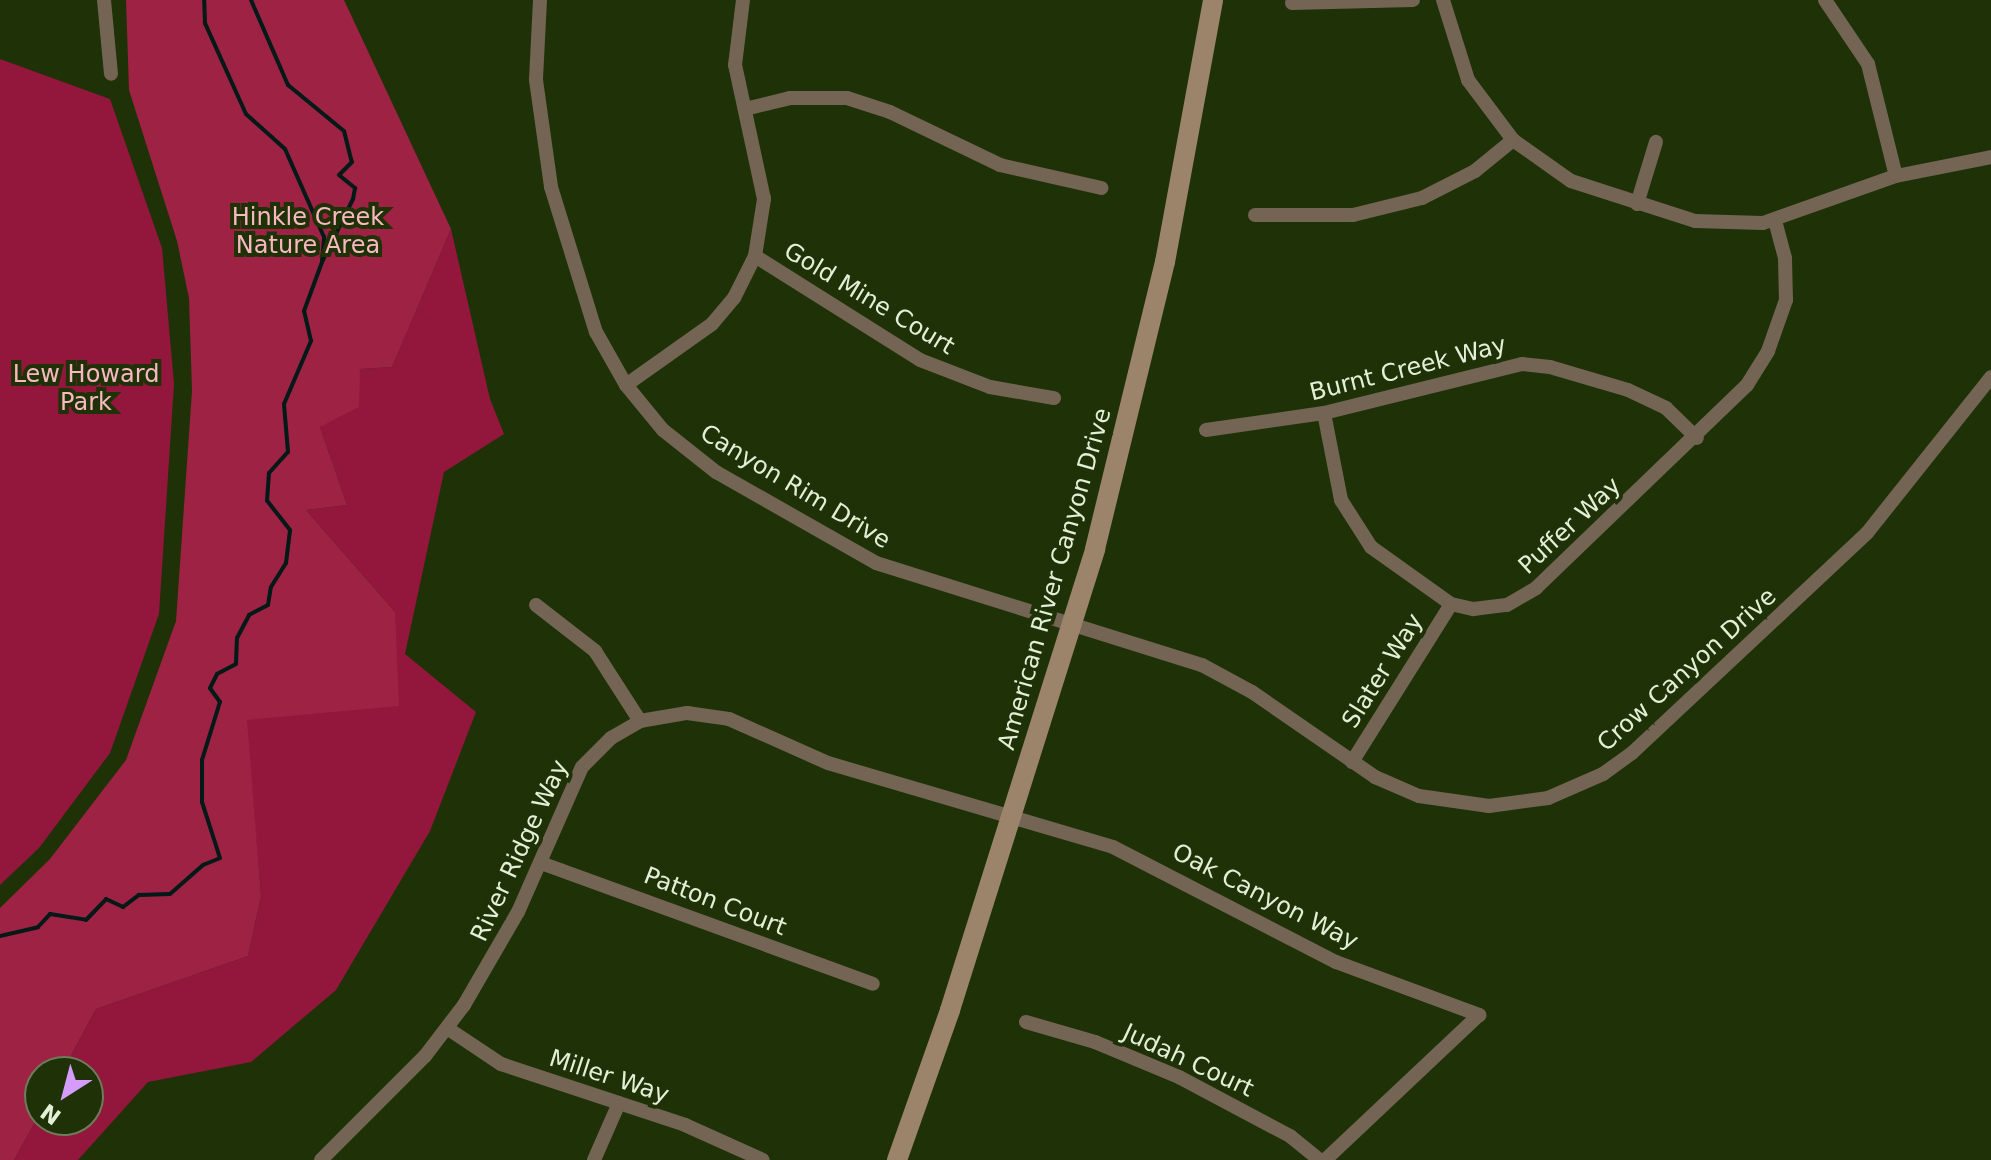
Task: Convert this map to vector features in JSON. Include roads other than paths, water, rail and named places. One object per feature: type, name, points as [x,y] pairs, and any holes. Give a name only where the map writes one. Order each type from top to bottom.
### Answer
[{"type":"main road","name":"American River Canyon Drive","points":[[897,1160],[1073,625],[1151,323],[1213,0]]},
{"type":"street","points":[[104,0],[111,74]]},
{"type":"street","name":"Canyon Rim Drive","points":[[540,0],[536,80],[551,187],[592,322],[626,385],[689,452],[844,547],[910,577],[1073,625]]},
{"type":"street","points":[[626,385],[712,324],[734,298],[755,256],[764,199],[734,45],[743,0]]},
{"type":"street","points":[[1292,3],[1413,0]]},
{"type":"street","points":[[1443,0],[1468,80],[1513,140],[1571,181],[1637,204],[1718,225],[1775,220],[1896,176],[1991,157]]},
{"type":"street","points":[[1825,0],[1868,64],[1896,176]]},
{"type":"street","points":[[745,109],[790,98],[847,98],[890,112],[1000,165],[1101,188]]},
{"type":"street","points":[[1255,215],[1353,215],[1422,198],[1475,171],[1513,140]]},
{"type":"street","points":[[1637,204],[1656,142]]},
{"type":"street","name":"Puffer Way","points":[[1324,413],[1337,487],[1353,525],[1381,557],[1451,604],[1496,608],[1527,595],[1697,438],[1747,385],[1778,327],[1787,272],[1775,220]]},
{"type":"street","name":"Gold Mine Court","points":[[755,256],[920,360],[990,387],[1054,398]]},
{"type":"street","name":"Burnt Creek Way","points":[[1206,430],[1324,413],[1495,368],[1536,365],[1654,401],[1697,438]]},
{"type":"street","name":"Crow Canyon Drive","points":[[1073,625],[1170,653],[1232,680],[1352,762],[1397,788],[1466,805],[1548,798],[1603,774],[1632,753],[1867,533],[1991,377]]},
{"type":"street","name":"Slater Way","points":[[1352,762],[1451,604]]},
{"type":"street","points":[[536,605],[595,651],[640,721]]},
{"type":"street","name":"River Ridge Way","points":[[321,1160],[447,1028],[493,959],[541,863],[582,767],[611,738],[640,721],[673,714],[715,716],[828,763],[1012,816]]},
{"type":"street","name":"Oak Canyon Way","points":[[1012,816],[1151,862],[1336,962],[1479,1015],[1322,1160]]},
{"type":"street","name":"Patton Court","points":[[541,863],[873,984]]},
{"type":"street","name":"Judah Court","points":[[1026,1022],[1095,1042],[1179,1077],[1290,1136],[1322,1160]]},
{"type":"street","name":"Miller Way","points":[[447,1028],[501,1064],[685,1125],[763,1160]]},
{"type":"street","points":[[594,1160],[619,1103]]},
{"type":"waterway","points":[[0,936],[38,927],[50,914],[86,920],[106,899],[123,907],[139,895],[170,894],[203,865],[220,858],[202,802],[202,760],[220,702],[210,688],[217,674],[236,664],[237,638],[249,615],[268,605],[271,587],[286,563],[290,530],[267,501],[269,473],[288,452],[284,404],[311,341],[304,311],[322,262],[324,237],[285,149],[246,114],[205,23],[204,0]]},
{"type":"waterway","points":[[251,0],[288,85],[344,131],[352,162],[339,175],[355,188],[353,199],[322,262]]},
{"type":"park label","name":"Hinkle Creek Nature Area","points":[[308,232]]},
{"type":"park label","name":"Lew Howard Park","points":[[86,389]]}]
